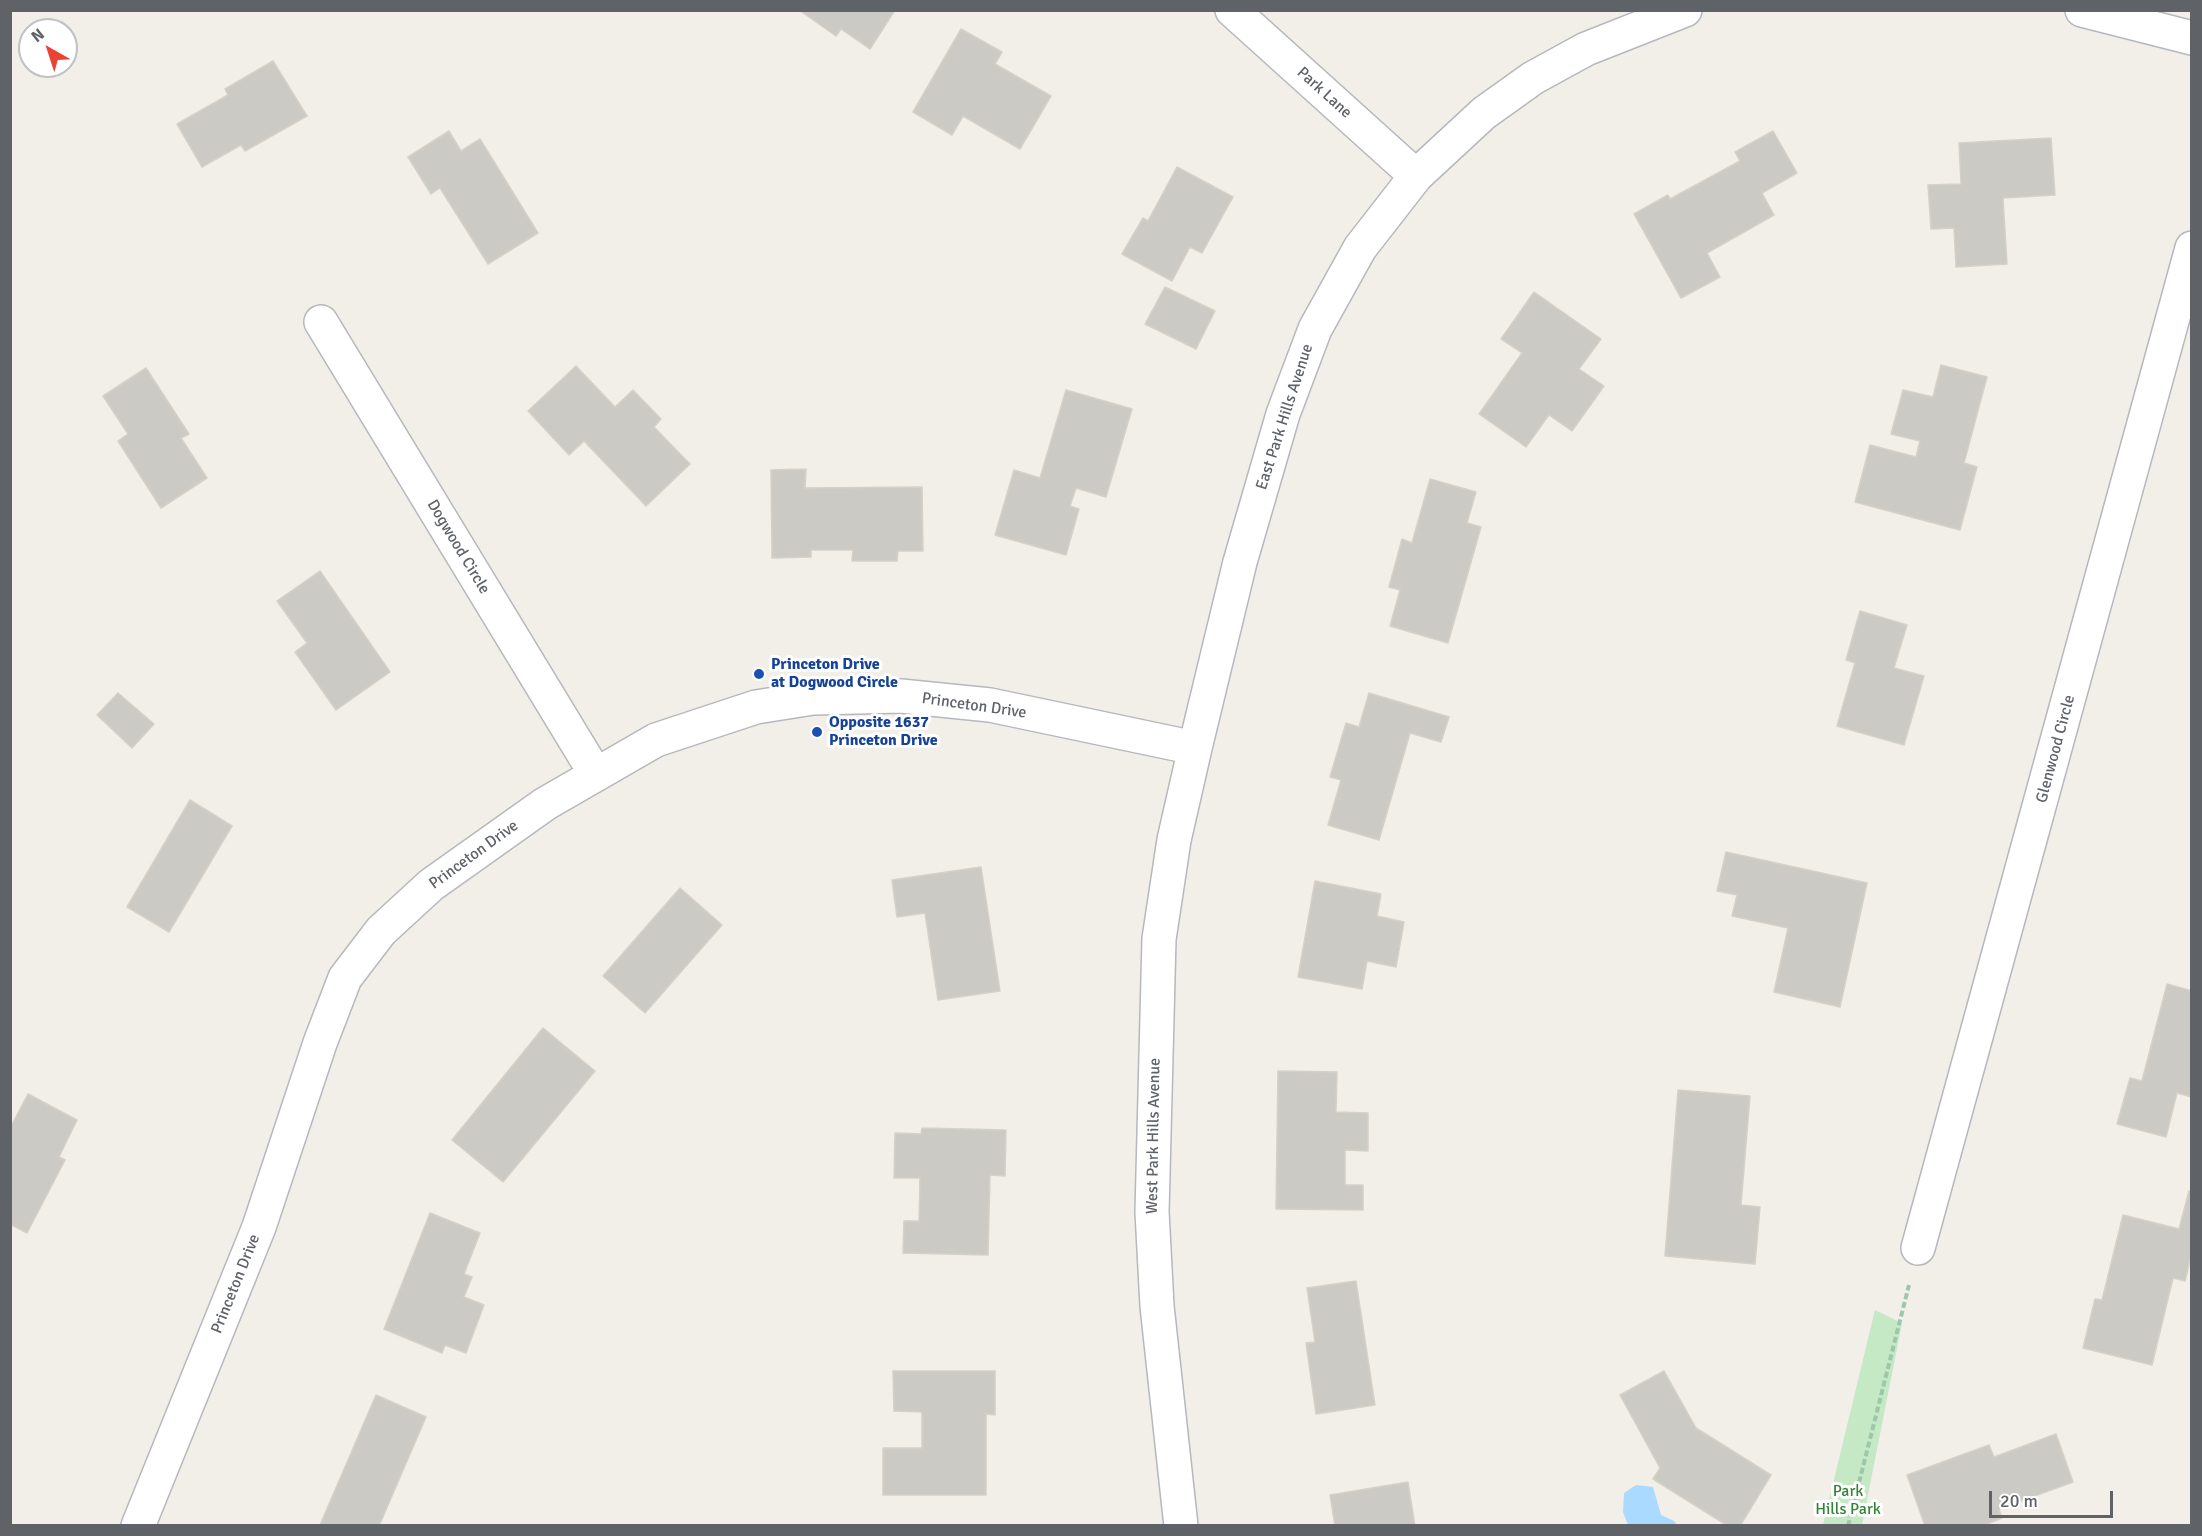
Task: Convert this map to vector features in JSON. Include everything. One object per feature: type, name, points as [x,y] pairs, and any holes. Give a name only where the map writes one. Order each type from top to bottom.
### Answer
[{"type":"street","name":"Park Lane","points":[[1232,10],[1416,176]]},
{"type":"street","name":"East Park Hills Avenue","points":[[1195,748],[1240,562],[1283,414],[1315,329],[1360,249],[1416,176],[1484,113],[1533,78],[1586,49],[1685,10]]},
{"type":"street","points":[[2082,10],[2192,38]]},
{"type":"street","name":"Glenwood Circle","points":[[1918,1248],[2192,248]]},
{"type":"street","name":"Dogwood Circle","points":[[321,322],[595,773]]},
{"type":"street","name":"Princeton Drive","points":[[138,1526],[259,1227],[320,1043],[345,978],[381,931],[431,885],[545,804],[595,773],[656,740],[756,707],[813,698],[901,696],[990,705],[1195,748]]},
{"type":"street","name":"West Park Hills Avenue","points":[[1181,1526],[1156,1306],[1152,1212],[1159,939],[1174,840],[1195,748]]},
{"type":"path","points":[[1848,1526],[1918,1248]]},
{"type":"green space","name":"Park Hills Park","points":[[1875,1310],[1902,1323],[1862,1525],[1823,1525]]},
{"type":"water","points":[[1636,1485],[1653,1487],[1661,1515],[1674,1521],[1677,1525],[1628,1525],[1623,1512],[1624,1493]]},
{"type":"building","points":[[799,10],[895,10],[870,49],[841,29],[836,36]]},
{"type":"building","points":[[961,29],[1002,52],[995,64],[1051,96],[1020,149],[963,116],[952,135],[913,112]]},
{"type":"building","points":[[273,61],[307,116],[245,151],[241,145],[202,167],[177,124],[228,95],[225,89]]},
{"type":"building","points":[[449,131],[461,151],[480,139],[538,233],[488,264],[440,188],[431,194],[408,157]]},
{"type":"building","points":[[1773,131],[1797,173],[1762,193],[1774,215],[1707,253],[1720,277],[1681,298],[1634,214],[1668,195],[1670,199],[1740,161],[1735,152]]},
{"type":"building","points":[[2051,138],[2055,195],[2003,198],[2007,264],[1956,267],[1954,228],[1931,229],[1928,185],[1961,184],[1959,143]]},
{"type":"building","points":[[1177,167],[1233,197],[1202,253],[1190,247],[1172,281],[1122,254],[1143,218],[1148,221]]},
{"type":"building","points":[[1165,287],[1215,311],[1196,349],[1145,324]]},
{"type":"building","points":[[1534,292],[1601,339],[1579,369],[1604,386],[1572,431],[1549,415],[1526,447],[1479,414],[1522,353],[1501,339]]},
{"type":"building","points":[[1941,365],[1987,377],[1964,463],[1977,467],[1960,530],[1855,502],[1870,445],[1916,457],[1920,441],[1891,434],[1903,390],[1933,397]]},
{"type":"building","points":[[576,366],[615,407],[633,390],[661,419],[654,427],[690,464],[646,506],[584,441],[569,455],[528,411]]},
{"type":"building","points":[[146,368],[189,434],[181,438],[207,478],[161,508],[118,441],[128,434],[103,396]]},
{"type":"building","points":[[1066,390],[1132,409],[1106,497],[1076,488],[1070,506],[1079,509],[1066,555],[995,535],[1014,470],[1040,478]]},
{"type":"building","points":[[806,469],[805,488],[922,487],[923,551],[898,551],[897,561],[852,561],[853,550],[811,550],[811,557],[772,558],[771,470]]},
{"type":"building","points":[[1430,479],[1476,492],[1467,523],[1481,527],[1448,643],[1390,626],[1400,590],[1389,587],[1402,539],[1412,543]]},
{"type":"building","points":[[320,571],[390,672],[336,710],[295,652],[307,643],[277,601]]},
{"type":"building","points":[[1860,611],[1907,625],[1894,668],[1924,676],[1904,745],[1837,726],[1855,663],[1846,660]]},
{"type":"building","points":[[118,693],[154,724],[132,748],[97,715]]},
{"type":"building","points":[[1369,693],[1449,717],[1441,742],[1410,733],[1379,840],[1328,825],[1341,780],[1330,777],[1346,723],[1359,727]]},
{"type":"building","points":[[190,800],[232,826],[169,932],[127,907]]},
{"type":"building","points":[[1726,852],[1867,883],[1840,1007],[1774,992],[1788,928],[1732,916],[1737,895],[1717,891]]},
{"type":"building","points":[[981,867],[1000,991],[938,1000],[925,913],[897,917],[892,880]]},
{"type":"building","points":[[1315,881],[1381,894],[1377,916],[1404,922],[1396,967],[1367,961],[1362,989],[1298,977]]},
{"type":"building","points":[[680,888],[722,925],[645,1013],[603,976]]},
{"type":"building","points":[[2167,984],[2192,991],[2192,1097],[2177,1093],[2166,1137],[2117,1124],[2130,1078],[2142,1081]]},
{"type":"building","points":[[543,1028],[595,1071],[503,1182],[452,1140]]},
{"type":"building","points":[[1278,1071],[1337,1072],[1336,1112],[1368,1113],[1368,1151],[1345,1150],[1345,1185],[1363,1185],[1363,1210],[1276,1209]]},
{"type":"building","points":[[1678,1090],[1750,1096],[1741,1205],[1760,1207],[1755,1264],[1665,1256]]},
{"type":"building","points":[[28,1094],[77,1120],[59,1157],[65,1160],[27,1233],[10,1224],[10,1128]]},
{"type":"building","points":[[922,1128],[1006,1130],[1005,1176],[990,1175],[988,1255],[903,1253],[904,1221],[919,1221],[920,1178],[894,1178],[895,1133],[921,1134]]},
{"type":"building","points":[[2189,1191],[2192,1192],[2192,1252],[2185,1281],[2173,1278],[2152,1365],[2083,1348],[2095,1299],[2102,1300],[2123,1215],[2179,1229]]},
{"type":"building","points":[[430,1213],[480,1233],[464,1274],[472,1277],[464,1297],[484,1305],[466,1353],[445,1345],[442,1353],[384,1329]]},
{"type":"building","points":[[1356,1281],[1375,1405],[1316,1414],[1306,1343],[1315,1342],[1307,1288]]},
{"type":"building","points":[[893,1371],[995,1371],[995,1415],[986,1414],[986,1495],[883,1495],[883,1448],[922,1448],[922,1412],[894,1411]]},
{"type":"building","points":[[1664,1371],[1696,1428],[1771,1475],[1740,1526],[1728,1526],[1653,1479],[1660,1468],[1620,1395]]},
{"type":"building","points":[[376,1395],[426,1417],[379,1526],[320,1525]]},
{"type":"building","points":[[2056,1434],[2073,1482],[1999,1509],[2002,1518],[1982,1526],[1925,1526],[1907,1475],[1989,1445],[1994,1457]]},
{"type":"building","points":[[1408,1482],[1415,1526],[1335,1526],[1330,1495]]},
{"type":"place","name":"Princeton Drive at Dogwood Circle","points":[[759,674]]},
{"type":"place","name":"Opposite 1637 Princeton Drive","points":[[817,732]]}]
